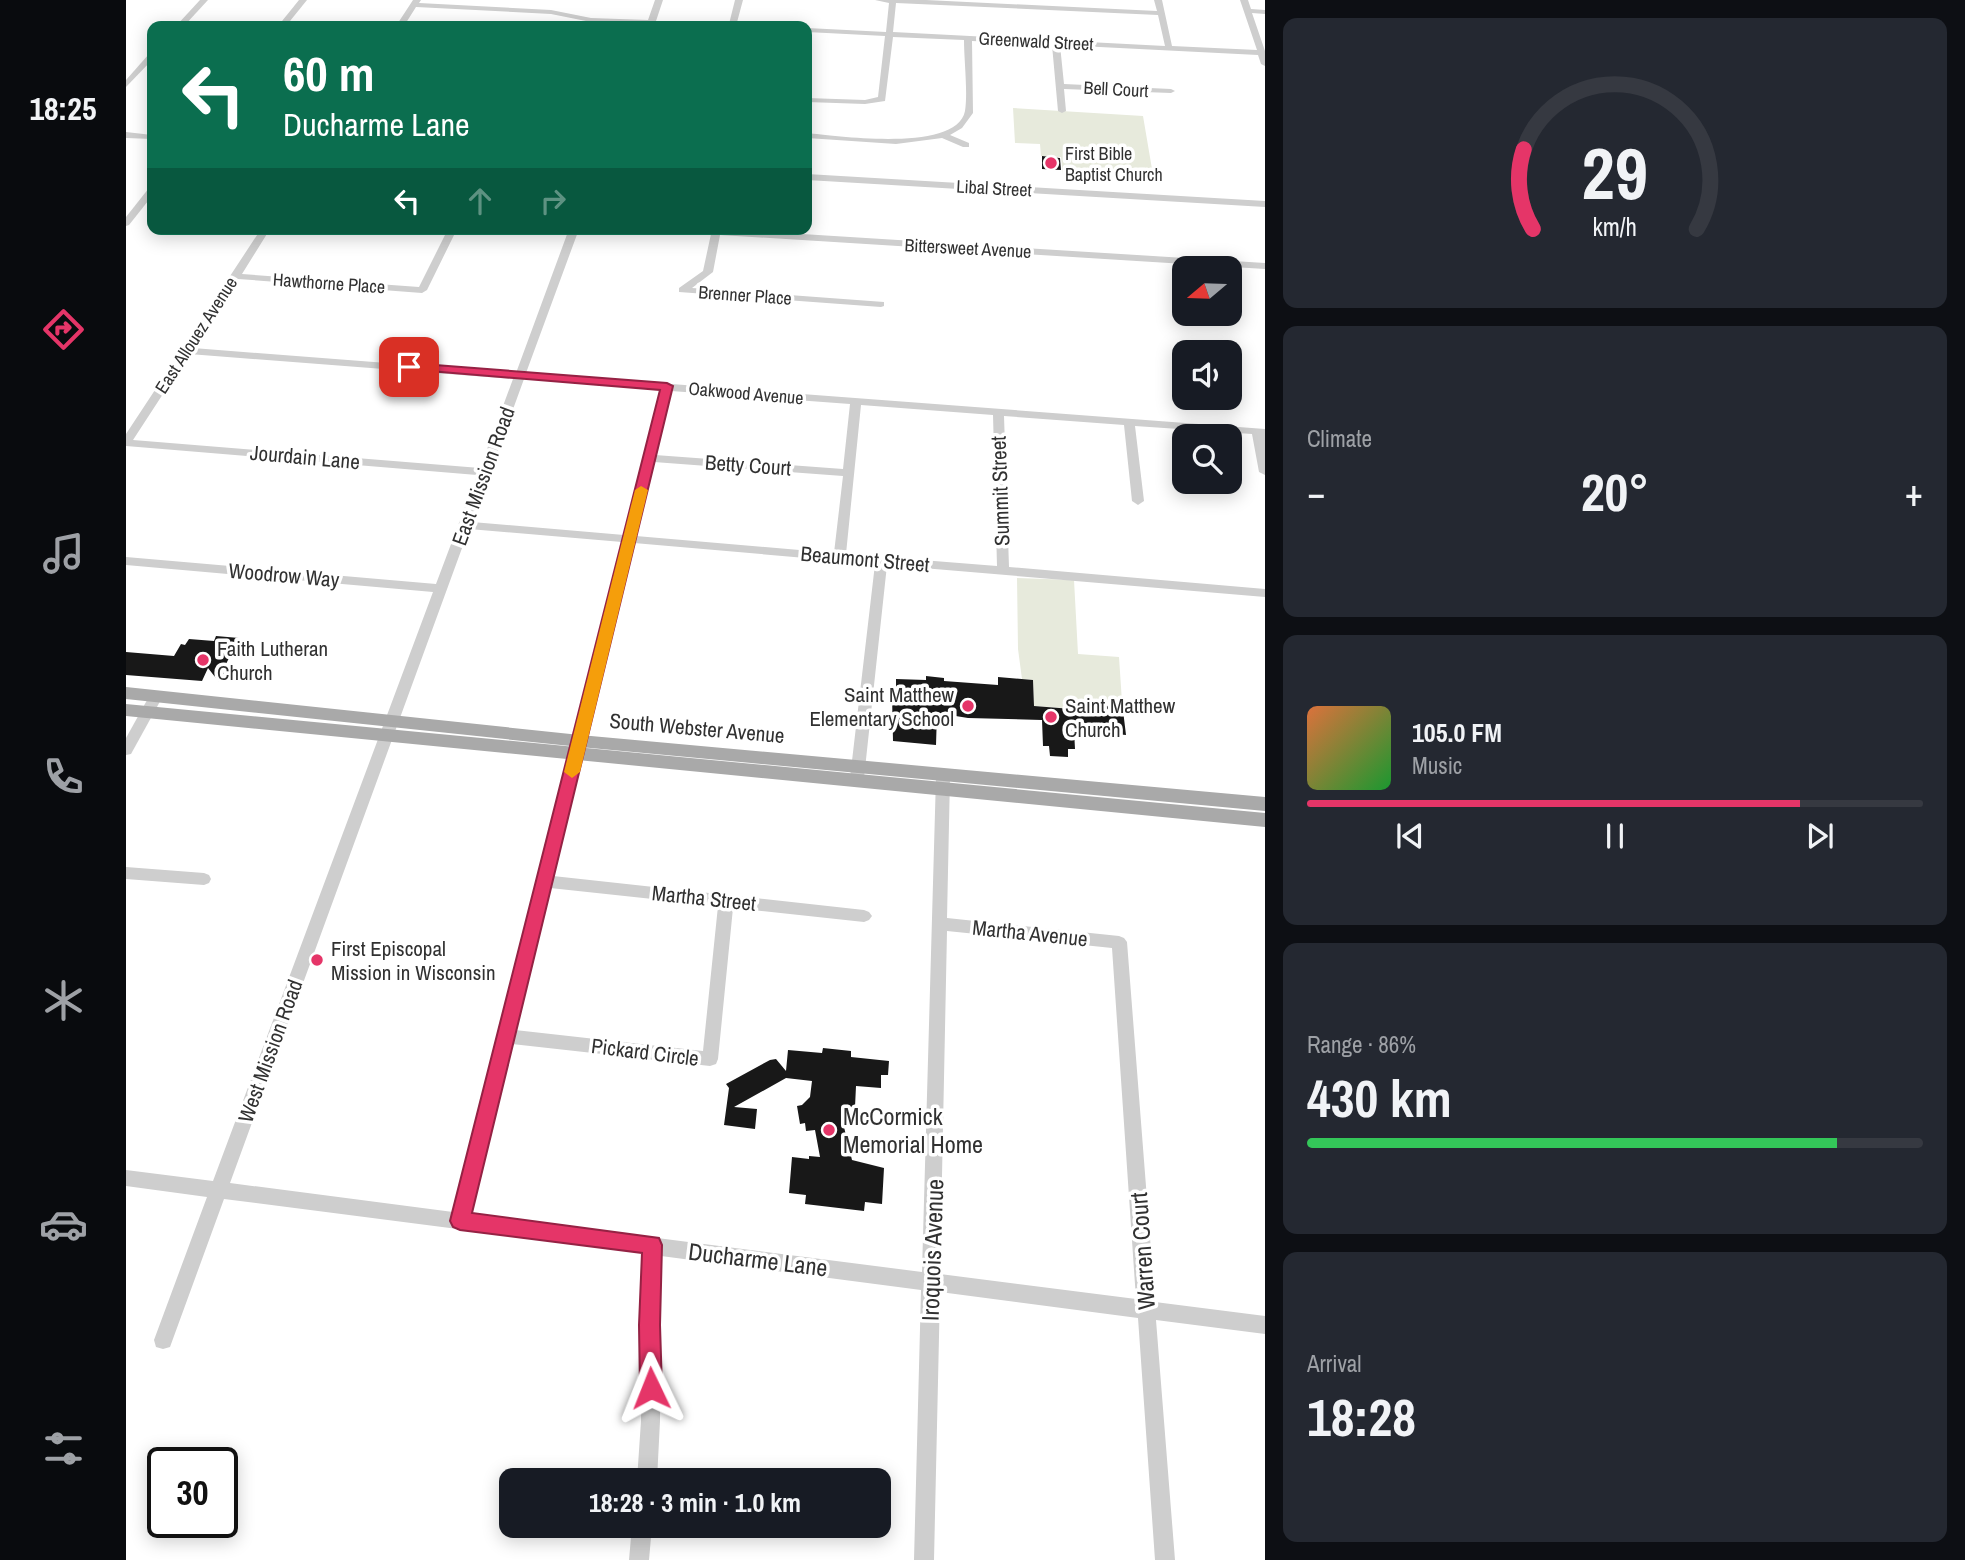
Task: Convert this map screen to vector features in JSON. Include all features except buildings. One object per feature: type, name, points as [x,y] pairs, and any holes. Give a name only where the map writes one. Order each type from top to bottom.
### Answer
[{"type":"main road","name":"South Webster Avenue","points":[[126,693],[390,729]]},
{"type":"main road","name":"South Webster Avenue","points":[[126,710],[390,729],[857,772],[1265,820]]},
{"type":"main road","name":"South Webster Avenue","points":[[943,781],[1265,804]]},
{"type":"street","points":[[185,21],[204,0]]},
{"type":"street","points":[[286,21],[303,0]]},
{"type":"street","points":[[651,21],[659,0]]},
{"type":"street","points":[[732,21],[739,0]]},
{"type":"street","points":[[879,0],[1161,13]]},
{"type":"street","points":[[812,100],[864,102],[881,99],[892,0]]},
{"type":"street","points":[[1158,0],[1169,48]]},
{"type":"street","points":[[1244,0],[1265,64]]},
{"type":"street","points":[[403,21],[416,3],[535,11],[606,21]]},
{"type":"street","points":[[1248,11],[1265,12]]},
{"type":"street","name":"Greenwald Street","points":[[812,30],[1263,53]]},
{"type":"street","points":[[812,136],[908,141],[943,135],[961,125],[969,113],[968,38]]},
{"type":"street","points":[[1056,42],[1062,111]]},
{"type":"street","points":[[126,85],[147,62]]},
{"type":"street","name":"Bell Court","points":[[1060,86],[1171,91]]},
{"type":"street","points":[[126,135],[147,137]]},
{"type":"street","points":[[943,135],[966,145]]},
{"type":"street","name":"Libal Street","points":[[812,177],[1265,204]]},
{"type":"street","points":[[126,223],[147,196]]},
{"type":"street","name":"East Allouez Avenue","points":[[126,442],[262,235]]},
{"type":"street","name":"Hawthorne Place","points":[[235,276],[422,290],[450,235]]},
{"type":"street","name":"East Mission Road","points":[[390,729],[573,235]]},
{"type":"street","name":"Brenner Place","points":[[715,235],[708,272],[682,290],[881,304]]},
{"type":"street","name":"Bittersweet Avenue","points":[[764,235],[1265,266]]},
{"type":"street","name":"Oakwood Avenue","points":[[186,351],[1261,431]]},
{"type":"street","points":[[460,1221],[667,386]]},
{"type":"street","points":[[841,557],[847,472],[856,402]]},
{"type":"street","name":"Summit Street","points":[[998,412],[1003,571]]},
{"type":"street","points":[[1129,421],[1138,501]]},
{"type":"street","points":[[1261,431],[1265,472]]},
{"type":"street","name":"Jourdain Lane","points":[[126,442],[485,471]]},
{"type":"street","name":"Betty Court","points":[[649,458],[847,472]]},
{"type":"street","name":"Beaumont Street","points":[[465,525],[1265,593]]},
{"type":"street","name":"Woodrow Way","points":[[126,561],[442,589]]},
{"type":"street","points":[[857,772],[881,561]]},
{"type":"street","points":[[126,750],[156,696]]},
{"type":"street","name":"West Mission Road","points":[[163,1340],[390,729]]},
{"type":"street","name":"Iroquois Avenue","points":[[924,1560],[943,781]]},
{"type":"street","points":[[126,873],[204,880]]},
{"type":"street","name":"Martha Street","points":[[544,881],[864,916]]},
{"type":"street","name":"Pickard Circle","points":[[506,1036],[710,1059],[726,901]]},
{"type":"street","name":"Martha Avenue","points":[[941,924],[1119,942]]},
{"type":"street","name":"Warren Court","points":[[1119,942],[1164,1560]]},
{"type":"street","name":"Ducharme Lane","points":[[126,1178],[1265,1325]]},
{"type":"street","points":[[648,1468],[652,1245]]},
{"type":"street","points":[[639,1560],[641,1538]]},
{"type":"shaded area","points":[[1013,108],[1143,116],[1152,169],[1121,168],[1122,178],[1063,175],[1061,157],[1041,156],[1040,144],[1015,143]]},
{"type":"shaded area","points":[[1017,578],[1074,580],[1078,654],[1119,657],[1122,702],[1103,700],[1104,711],[1034,706],[1033,680],[1022,679],[1018,649]]},
{"type":"slow traffic","points":[[572,772],[641,490]]},
{"type":"place","name":"First Bible Baptist Church","points":[[1051,163]]},
{"type":"place","name":"Faith Lutheran Church","points":[[203,660]]},
{"type":"place","name":"Saint Matthew Elementary School","points":[[968,706]]},
{"type":"place","name":"Saint Matthew Church","points":[[1051,717]]},
{"type":"place","name":"First Episcopal Mission in Wisconsin","points":[[317,960]]},
{"type":"place","name":"McCormick Memorial Home","points":[[829,1130]]},
{"type":"route","points":[[409,367],[667,386],[460,1221],[652,1245],[649,1325],[651,1388]]}]
